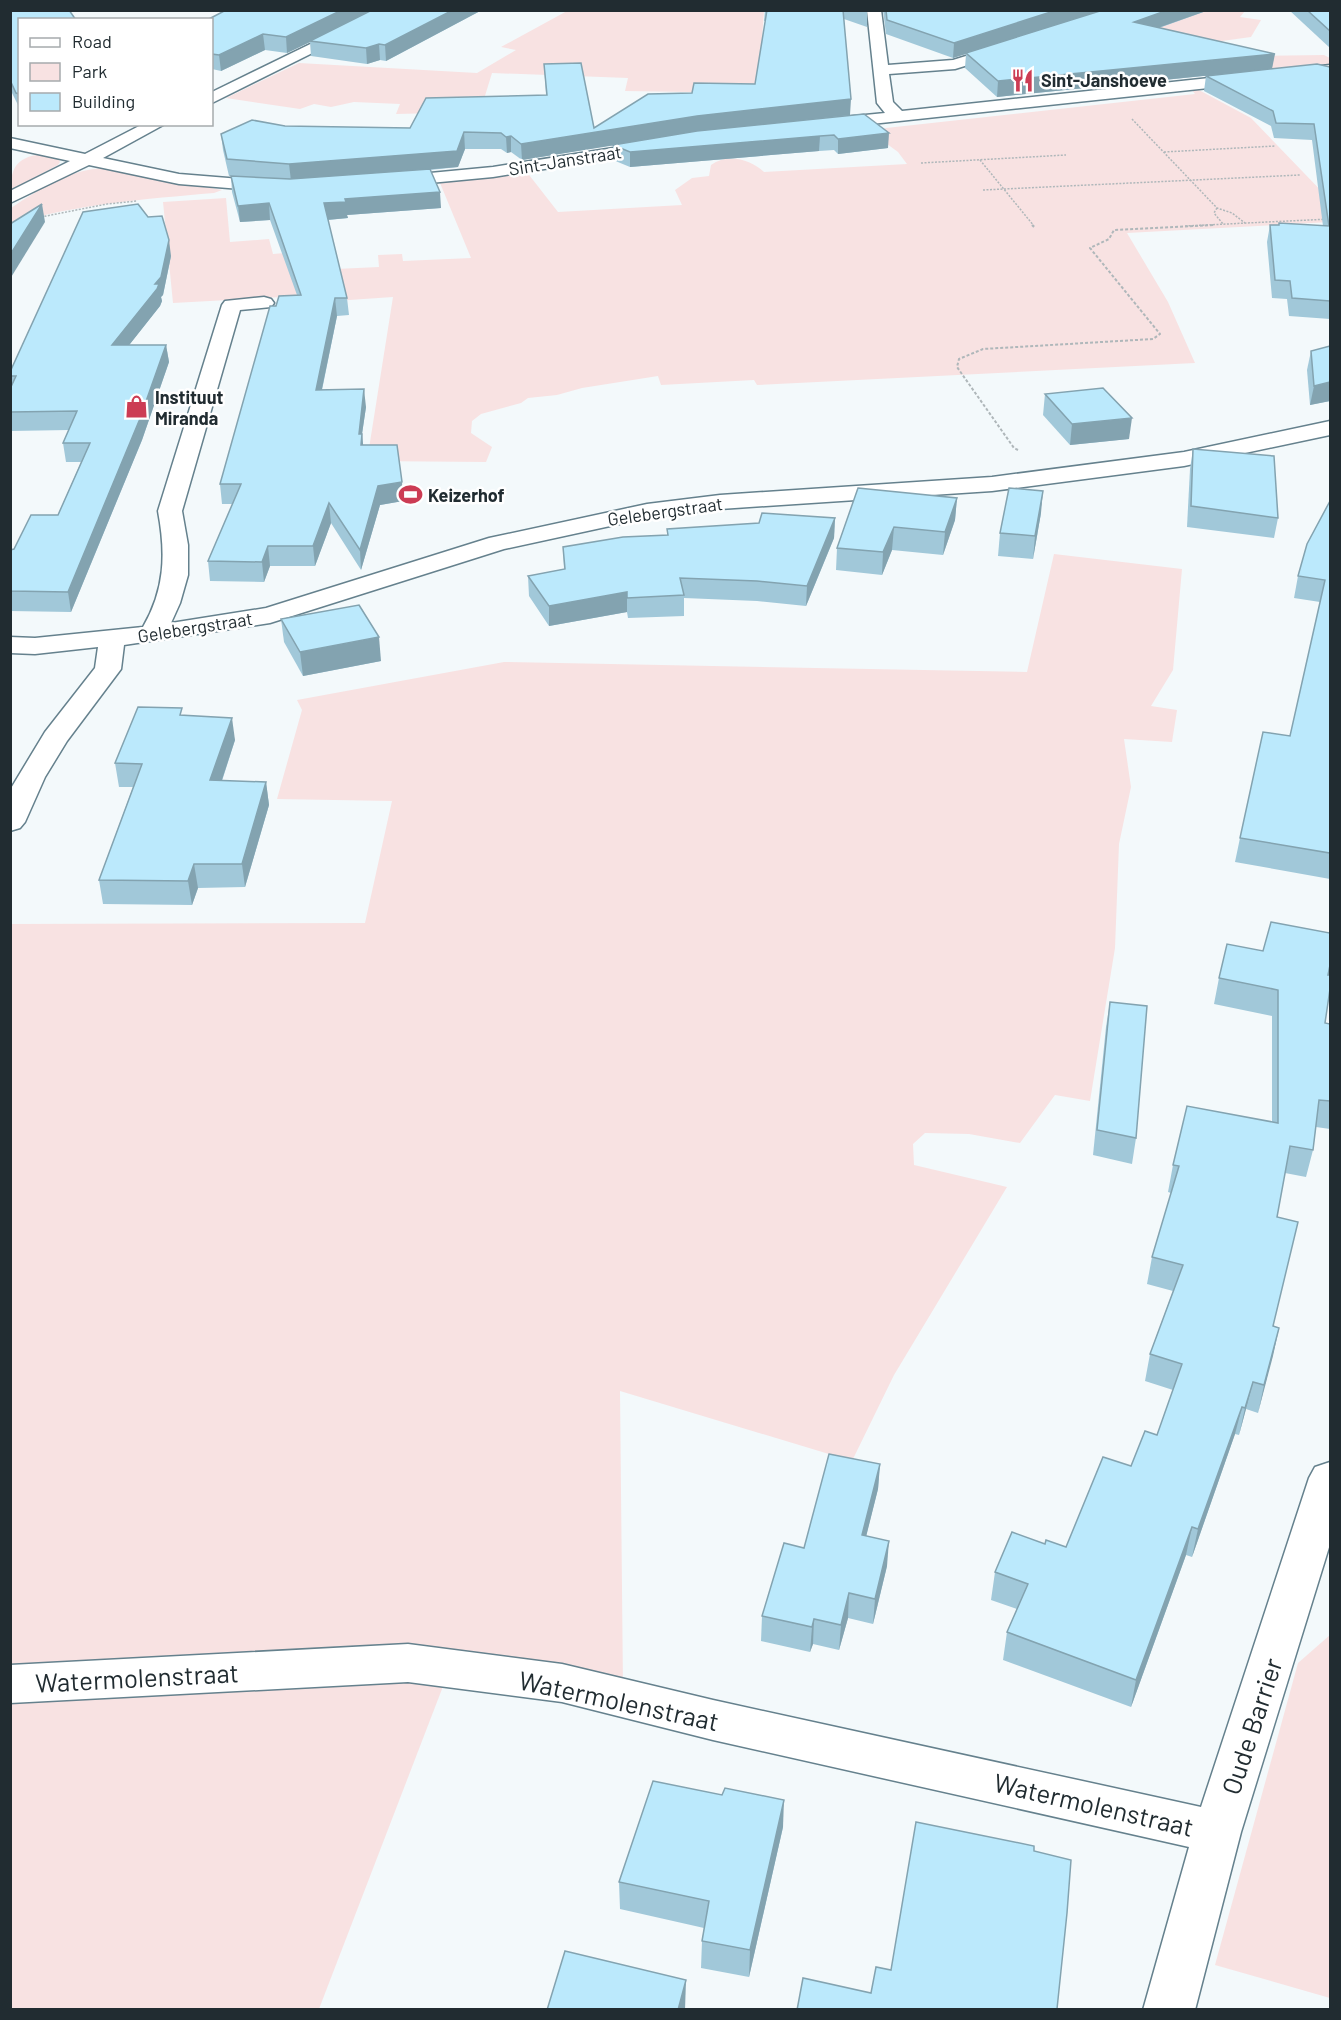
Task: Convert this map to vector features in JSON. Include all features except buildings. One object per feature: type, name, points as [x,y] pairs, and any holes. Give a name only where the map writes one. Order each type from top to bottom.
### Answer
[{"type":"street","points":[[213,98],[392,10]]},
{"type":"street","points":[[874,10],[885,103],[898,116]]},
{"type":"street","points":[[882,70],[955,64],[1022,44]]},
{"type":"street","points":[[804,127],[1330,70]]},
{"type":"street","points":[[10,198],[153,126]]},
{"type":"street","points":[[10,143],[179,179],[291,188]]},
{"type":"street","name":"Sint-Janstraat","points":[[372,183],[493,172],[674,143]]},
{"type":"street","points":[[152,634],[165,612],[176,578],[177,544],[170,511],[232,305],[264,303]]},
{"type":"street","name":"Gelebergstraat","points":[[10,645],[35,646],[112,639],[270,615],[498,543],[646,511],[720,502],[992,484],[1184,459],[1330,428]]},
{"type":"street","points":[[10,822],[31,777],[55,738],[108,669],[112,639]]},
{"type":"street","name":"Oude Barrier","points":[[1169,2010],[1217,1832],[1330,1478]]},
{"type":"street","name":"Watermolenstraat","points":[[10,1684],[408,1663],[562,1683],[713,1720],[1217,1832]]},
{"type":"path","points":[[1101,94],[1122,109],[1217,208],[1233,213],[1245,224]]},
{"type":"path","points":[[1163,152],[1275,146]]},
{"type":"path","points":[[921,163],[1066,155]]},
{"type":"path","points":[[980,159],[1034,227]]},
{"type":"path","points":[[983,190],[1300,175]]},
{"type":"path","points":[[39,217],[107,204],[139,201]]},
{"type":"path","points":[[1217,208],[1214,213],[1223,225]]},
{"type":"path","points":[[1085,472],[1014,448],[957,367],[959,359],[983,349],[1153,339],[1160,334],[1090,248],[1109,239],[1113,230],[1330,219]]},
{"type":"green space","points":[[567,11],[764,11],[758,93],[625,91],[628,78],[492,73],[480,112],[396,114],[400,104],[354,102],[331,107],[314,104],[300,109],[226,98],[299,63],[477,73],[516,50],[501,47]]},
{"type":"green space","points":[[1141,11],[1245,11],[1240,17],[1261,20],[1251,37],[1222,41],[1239,56],[1324,55],[1330,58],[1330,67],[1233,78],[1179,48],[1109,19]]},
{"type":"green space","points":[[1197,89],[1251,118],[1330,200],[1330,222],[1127,233],[1168,302],[1195,363],[757,385],[754,380],[661,385],[658,376],[582,388],[557,395],[528,398],[521,403],[481,414],[472,421],[471,433],[492,447],[486,462],[367,461],[393,297],[320,302],[318,295],[173,303],[163,202],[226,198],[230,242],[269,239],[273,254],[308,251],[314,270],[379,267],[378,255],[402,254],[403,261],[471,258],[440,183],[526,171],[558,212],[682,205],[675,190],[692,178],[709,176],[711,165],[724,159],[746,161],[764,172],[907,164],[898,152],[868,130],[1195,94],[1192,90]]},
{"type":"green space","points":[[44,154],[58,158],[60,162],[11,190],[12,175],[18,164],[28,157]]},
{"type":"green space","points":[[105,168],[222,190],[214,193],[86,207],[11,224],[11,208],[33,194],[67,176]]},
{"type":"green space","points":[[1054,554],[1182,569],[1173,670],[1151,706],[1177,710],[1172,742],[1124,739],[1131,787],[1119,844],[1115,948],[1090,1101],[1055,1095],[1020,1143],[969,1134],[925,1133],[913,1144],[914,1165],[1007,1187],[894,1375],[852,1461],[620,1391],[623,1687],[503,1660],[11,1674],[11,924],[365,923],[392,801],[277,799],[302,710],[297,700],[504,662],[1027,672]]},
{"type":"green space","points":[[1330,1635],[1330,1998],[1215,1965],[1298,1663]]},
{"type":"green space","points":[[447,1676],[319,2009],[11,2010],[11,1695]]},
{"type":"place","name":"Sint-Janshoeve","points":[[1023,80]]},
{"type":"place","name":"Instituut Miranda","points":[[137,407]]},
{"type":"place","name":"Keizerhof","points":[[410,495]]}]
